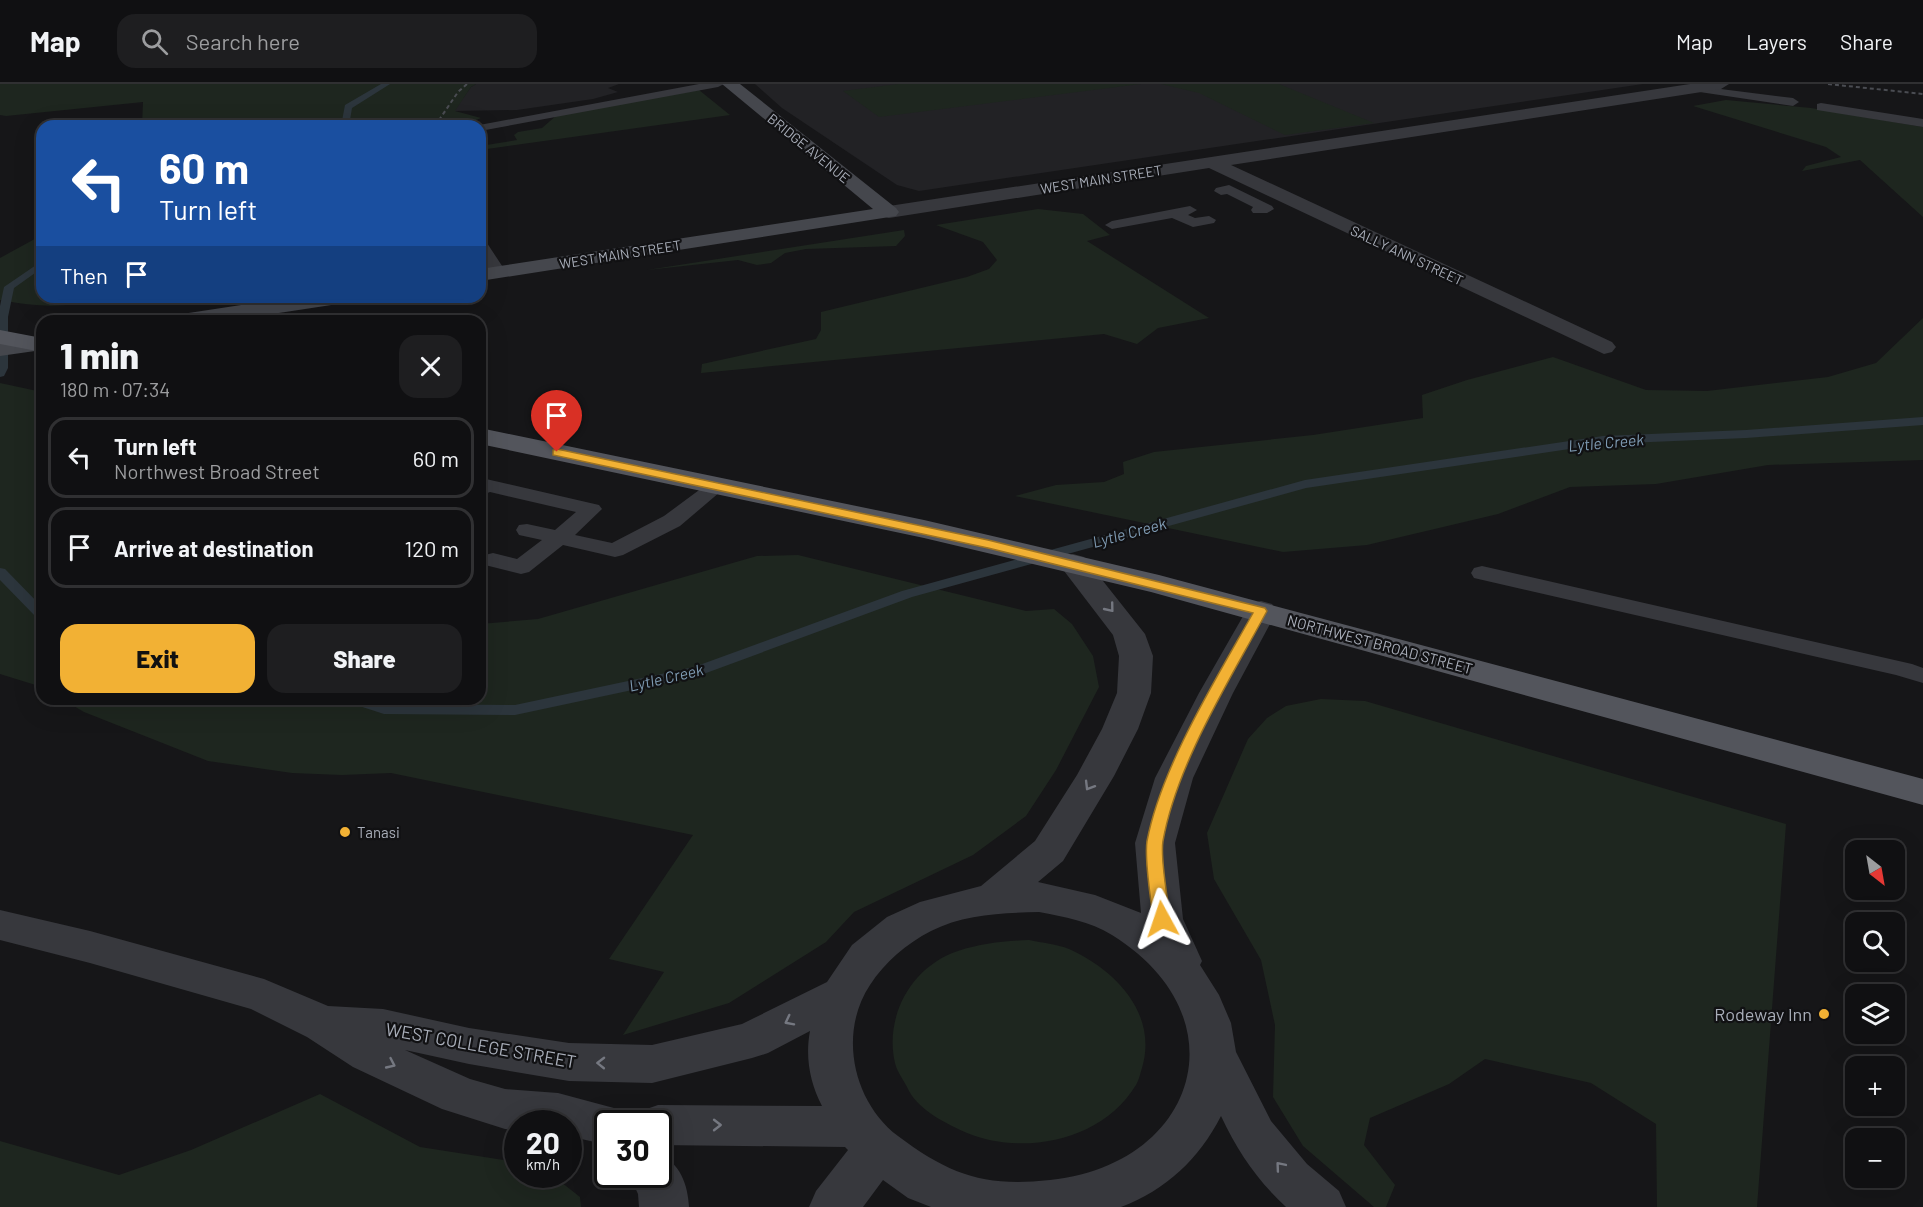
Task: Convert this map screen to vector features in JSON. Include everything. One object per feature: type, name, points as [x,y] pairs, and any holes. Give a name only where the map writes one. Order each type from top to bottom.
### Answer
[{"type":"main road","points":[[0,337],[36,343]]},
{"type":"main road","name":"NORTHWEST BROAD STREET","points":[[486,437],[924,530],[1159,584],[1923,792]]},
{"type":"street","name":"BRIDGE AVENUE","points":[[730,84],[889,212]]},
{"type":"street","name":"WEST MAIN STREET","points":[[489,274],[1721,84]]},
{"type":"street","name":"SALLY ANN STREET","points":[[1210,162],[1604,347]]},
{"type":"street","points":[[221,315],[299,303]]},
{"type":"street","points":[[0,350],[36,345]]},
{"type":"street","points":[[994,898],[1049,851],[1095,776],[1120,729],[1134,693],[1136,656],[1129,634],[1073,563]]},
{"type":"street","points":[[1261,611],[1216,693],[1174,778],[1155,843],[1162,919],[1207,1014],[1215,1055],[1254,1136],[1290,1179],[1321,1207]]},
{"type":"street","points":[[1189,979],[1161,947],[1125,923],[1083,906],[1039,897],[994,898],[945,907],[901,928],[866,957],[841,995],[830,1038],[835,1083],[868,1138],[928,1183],[990,1203],[1073,1204],[1128,1182],[1165,1157],[1192,1126],[1209,1091],[1215,1055]]},
{"type":"street","name":"WEST COLLEGE STREET","points":[[0,925],[90,947],[264,996],[322,1024],[369,1054],[459,1095],[505,1109],[558,1113],[594,1122]]},
{"type":"street","name":"WEST COLLEGE STREET","points":[[322,1024],[382,1027],[469,1046],[568,1062],[652,1064],[752,1040],[841,995]]},
{"type":"street","points":[[672,1126],[868,1138]]},
{"type":"street","points":[[834,1207],[868,1138]]},
{"type":"street","points":[[662,1188],[664,1207]]},
{"type":"lane","points":[[486,126],[718,84]]},
{"type":"lane","points":[[1697,89],[1793,102]]},
{"type":"lane","points":[[1821,107],[1923,123]]},
{"type":"lane","points":[[1221,190],[1229,189],[1243,199],[1267,209],[1258,210]]},
{"type":"lane","points":[[1243,199],[1276,193]]},
{"type":"lane","points":[[1112,225],[1173,206],[1191,210]]},
{"type":"lane","points":[[1173,206],[1193,223],[1209,220]]},
{"type":"lane","points":[[486,485],[592,509],[521,567],[493,560]]},
{"type":"lane","points":[[527,530],[615,550],[672,521],[717,486]]},
{"type":"lane","points":[[1482,573],[1903,669],[1923,676]]},
{"type":"shaded area","points":[[0,84],[476,84],[471,87],[455,111],[481,118],[476,120],[142,120],[143,102],[0,115]]},
{"type":"shaded area","points":[[476,84],[619,84],[608,88],[618,92],[593,99],[517,110],[454,111],[471,87]]},
{"type":"shaded area","points":[[755,84],[1643,84],[919,191],[897,185],[782,108]]},
{"type":"shaded area","points":[[898,84],[1141,84],[879,117],[843,91]]},
{"type":"shaded area","points":[[1161,84],[1279,84],[1374,123],[1285,135],[1199,93]]},
{"type":"shaded area","points":[[699,90],[730,115],[486,149],[486,145],[517,140],[514,135],[518,132],[542,128],[557,115]]},
{"type":"shaded area","points":[[1726,100],[1811,108],[1923,127],[1923,217],[1860,160],[1802,171],[1806,166],[1841,157],[1826,147],[1693,106]]},
{"type":"shaded area","points":[[1038,209],[1083,214],[1110,235],[1087,241],[1209,318],[1158,328],[1137,344],[1104,334],[701,373],[702,364],[816,339],[821,330],[821,312],[967,277],[989,269],[997,260],[983,242],[936,225]]},
{"type":"shaded area","points":[[904,230],[905,236],[896,246],[806,249],[785,253],[771,263],[757,265],[738,260],[647,270]]},
{"type":"shaded area","points":[[36,238],[36,303],[79,303],[54,306],[0,300],[0,258]]},
{"type":"shaded area","points":[[1923,318],[1923,460],[1768,465],[1656,484],[1570,487],[1498,514],[1367,545],[1283,552],[1015,496],[1056,485],[1104,482],[1124,474],[1123,462],[1154,452],[1313,435],[1423,418],[1422,395],[1467,380],[1553,357],[1646,390],[1707,391],[1828,377],[1876,363]]},
{"type":"shaded area","points":[[0,383],[36,391],[36,685],[0,674]]},
{"type":"shaded area","points":[[798,555],[1026,611],[1054,609],[1072,624],[1093,656],[1099,687],[1056,770],[1026,816],[973,855],[854,912],[826,942],[729,1003],[623,1035],[664,972],[609,959],[693,835],[391,773],[342,775],[292,773],[208,761],[84,712],[72,705],[486,705],[486,623],[538,619],[757,556]]},
{"type":"shaded area","points":[[1321,699],[1365,701],[1786,824],[1757,1207],[1657,1207],[1656,1124],[1591,1083],[1485,1059],[1449,1084],[1370,1118],[1364,1145],[1395,1185],[1386,1207],[1374,1207],[1303,1146],[1273,1097],[1275,1025],[1261,960],[1214,879],[1207,833],[1248,739],[1267,718],[1286,706]]},
{"type":"shaded area","points":[[1029,940],[1069,949],[1102,969],[1117,982],[1129,996],[1138,1012],[1144,1030],[1145,1048],[1142,1068],[1136,1085],[1121,1104],[1103,1119],[1083,1131],[1060,1139],[1037,1143],[989,1140],[967,1133],[943,1121],[927,1111],[914,1098],[895,1063],[894,1028],[905,995],[927,968],[942,958],[976,946]]},
{"type":"shaded area","points":[[320,1094],[420,1147],[504,1160],[504,1188],[569,1188],[580,1197],[581,1207],[0,1207],[0,1141],[119,1175],[191,1150]]},
{"type":"waterway","name":"Lytle Creek","points":[[346,120],[348,107],[386,84]]},
{"type":"waterway","name":"Lytle Creek","points":[[0,374],[3,317],[9,287],[36,268]]},
{"type":"waterway","name":"Lytle Creek","points":[[372,705],[384,709],[515,710],[698,671],[907,594],[1305,484],[1603,440],[1746,434],[1923,421]]},
{"type":"waterway","name":"Lytle Creek","points":[[0,572],[36,609]]},
{"type":"railway","points":[[439,120],[458,92],[467,84]]},
{"type":"railway","points":[[1828,84],[1923,94]]},
{"type":"place","name":"Tanasi","points":[[345,832]]},
{"type":"place","name":"Rodeway Inn","points":[[1824,1014]]},
{"type":"route","points":[[557,452],[1095,568],[1261,611],[1216,693],[1174,778],[1155,843],[1162,919]]}]
